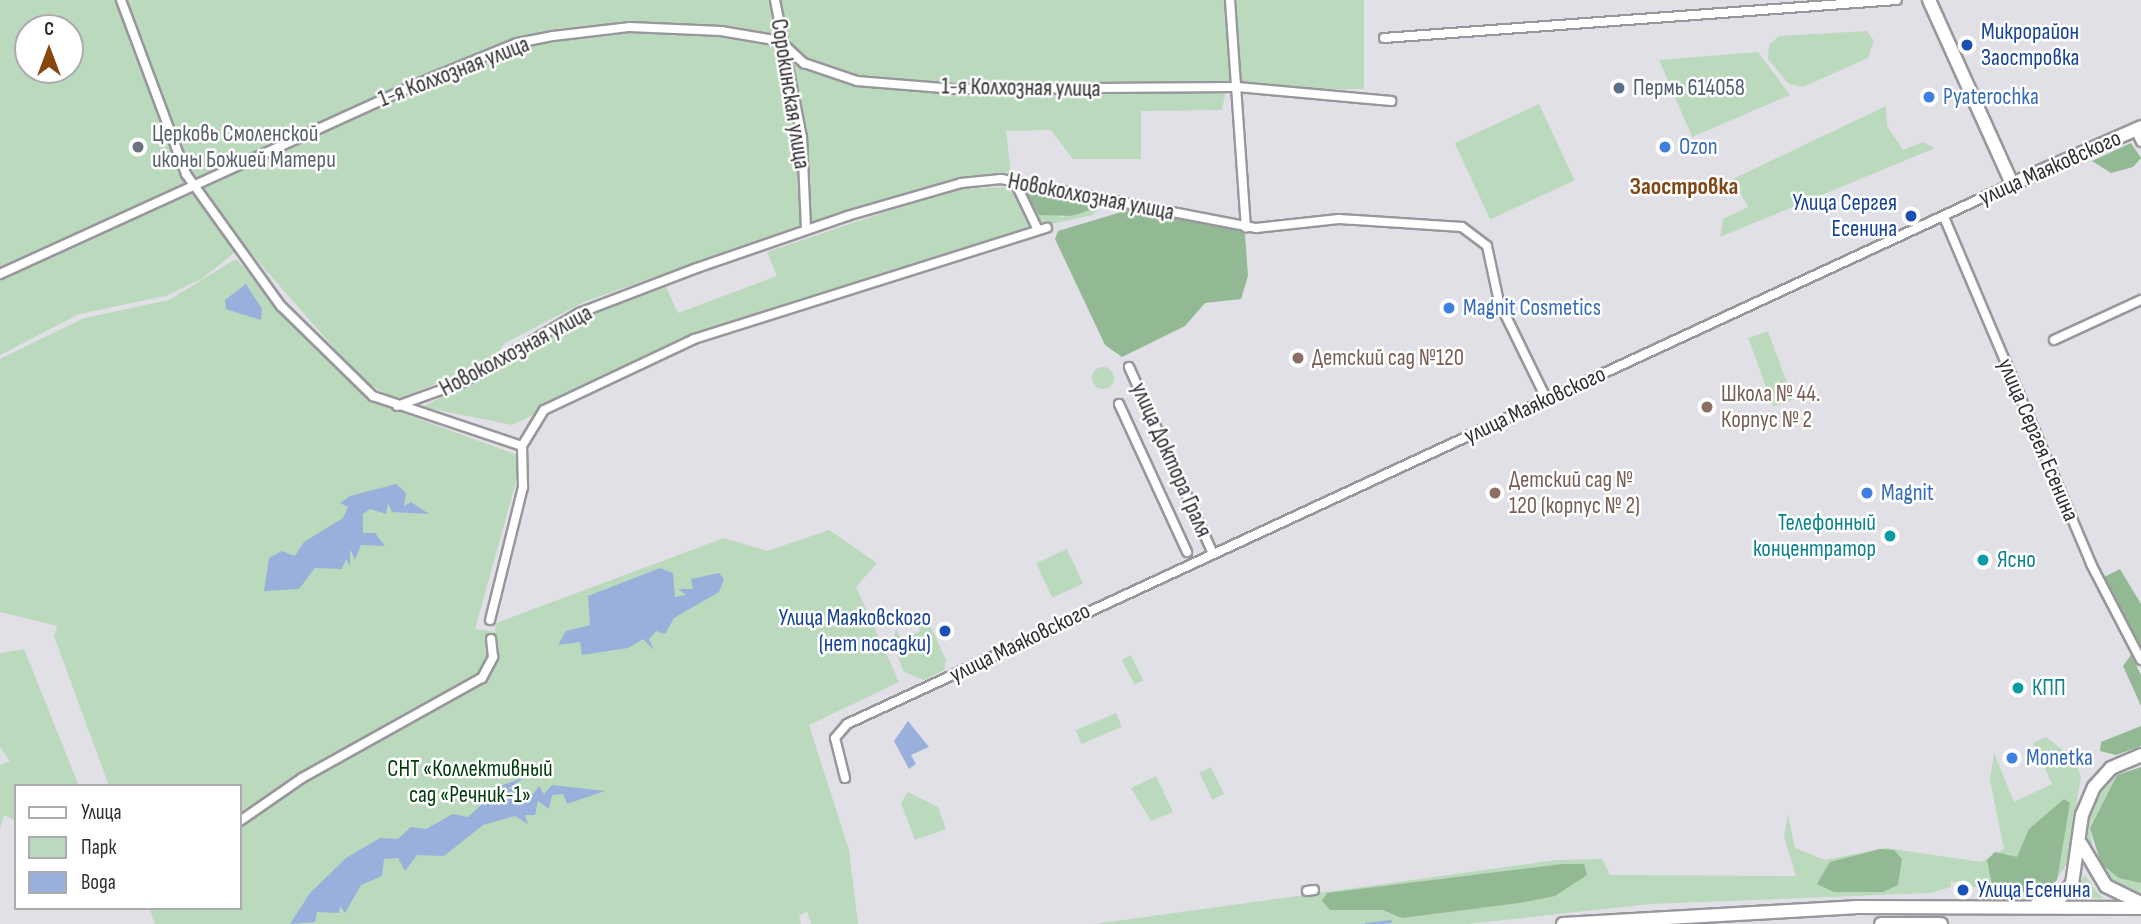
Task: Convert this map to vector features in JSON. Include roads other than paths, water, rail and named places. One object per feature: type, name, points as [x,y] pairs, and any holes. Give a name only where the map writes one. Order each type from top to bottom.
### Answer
[{"type":"street","name":"Новоколхозная улица","points":[[121,0],[192,185],[241,258],[313,341],[366,391],[397,406],[522,446],[544,411],[694,339],[1042,229],[1014,180]]},
{"type":"street","name":"Сорокинская улица","points":[[775,0],[780,41],[802,137],[806,230]]},
{"type":"street","points":[[1230,0],[1246,227]]},
{"type":"street","points":[[1384,38],[1897,0]]},
{"type":"street","points":[[1929,0],[2012,184]]},
{"type":"street","name":"1-я Колхозная улица","points":[[0,274],[192,185],[517,43],[630,27],[780,41],[804,63],[857,81],[954,89],[1237,87],[1391,101]]},
{"type":"street","points":[[2138,128],[2141,142]]},
{"type":"street","name":"улица Маяковского","points":[[845,778],[839,729],[2138,128]]},
{"type":"street","name":"Новоколхозная улица","points":[[397,406],[463,382],[579,313],[806,230],[961,183],[1014,180],[1246,227],[1339,219],[1462,227],[1487,246],[1499,302],[1547,400]]},
{"type":"street","name":"улица Сергея Есенина","points":[[1944,217],[2091,564],[2141,660]]},
{"type":"street","points":[[2054,340],[2141,300]]},
{"type":"street","name":"улица Доктора Граля","points":[[1129,367],[1213,554]]},
{"type":"street","name":"улица Доктора Граля","points":[[1119,404],[1187,552]]},
{"type":"street","points":[[490,620],[523,487],[522,446]]},
{"type":"street","points":[[242,820],[302,778],[478,681],[492,662],[491,639]]},
{"type":"street","points":[[2026,907],[2066,892],[2075,876],[2080,837],[2094,787],[2111,768],[2141,755]]},
{"type":"street","points":[[2080,837],[2101,881],[2141,903]]},
{"type":"street","points":[[1563,924],[1650,916],[2026,907],[2141,908]]},
{"type":"street","points":[[1881,924],[1941,924]]},
{"type":"water","points":[[246,284],[262,309],[261,320],[226,309],[225,300]]},
{"type":"water","points":[[396,484],[406,493],[404,506],[411,502],[429,514],[392,512],[388,503],[386,514],[370,509],[363,514],[363,533],[375,533],[385,546],[361,545],[355,560],[350,549],[350,566],[346,559],[342,569],[315,568],[299,589],[264,591],[269,558],[282,551],[295,556],[304,542],[343,518],[348,507],[340,503],[350,496]]},
{"type":"water","points":[[660,568],[673,573],[675,597],[686,595],[678,589],[693,589],[691,579],[719,573],[724,579],[719,592],[674,618],[665,634],[656,631],[649,639],[654,650],[643,639],[628,648],[582,655],[580,642],[558,645],[566,631],[590,625],[588,596]]},
{"type":"water","points":[[908,721],[929,747],[911,755],[916,764],[909,769],[894,741]]},
{"type":"water","points":[[525,777],[508,789],[531,789],[523,793],[530,798],[539,786],[544,794],[552,785],[605,791],[567,804],[563,794],[552,795],[549,809],[538,801],[535,815],[525,815],[528,824],[515,816],[483,825],[444,856],[417,855],[405,871],[398,858],[384,859],[382,876],[361,885],[345,913],[340,906],[339,913],[317,912],[315,922],[290,924],[310,893],[346,858],[380,838],[398,839],[411,827],[426,829],[453,814],[468,817],[503,785]]},
{"type":"waterway","points":[[1366,924],[1390,921]]},
{"type":"place","name":"Микрорайон Заостровка","points":[[1967,45]]},
{"type":"place","name":"Пермь 614058","points":[[1619,88]]},
{"type":"place","name":"Pyaterochka","points":[[1929,97]]},
{"type":"place","name":"Церковь Смоленской иконы Божией Матери","points":[[138,147]]},
{"type":"place","name":"Ozon","points":[[1665,147]]},
{"type":"place","name":"Улица Сергея Есенина","points":[[1911,216]]},
{"type":"place","name":"Magnit Cosmetics","points":[[1449,308]]},
{"type":"place","name":"Детский сад №120","points":[[1298,358]]},
{"type":"place","name":"Школа № 44. Корпус № 2","points":[[1707,407]]},
{"type":"place","name":"Детский сад № 120 (корпус № 2)","points":[[1495,493]]},
{"type":"place","name":"Magnit","points":[[1867,493]]},
{"type":"place","name":"Телефонный концентратор","points":[[1890,536]]},
{"type":"place","name":"Ясно","points":[[1983,560]]},
{"type":"place","name":"Улица Маяковского (нет посадки)","points":[[945,631]]},
{"type":"place","name":"КПП","points":[[2018,688]]},
{"type":"place","name":"Monetka","points":[[2012,758]]},
{"type":"place","name":"Улица Есенина","points":[[1963,890]]},
{"type":"district","name":"Заостровка","points":[[1684,187]]},
{"type":"park label","name":"СНТ «Коллективный сад «Речник-1»","points":[[470,782]]}]
